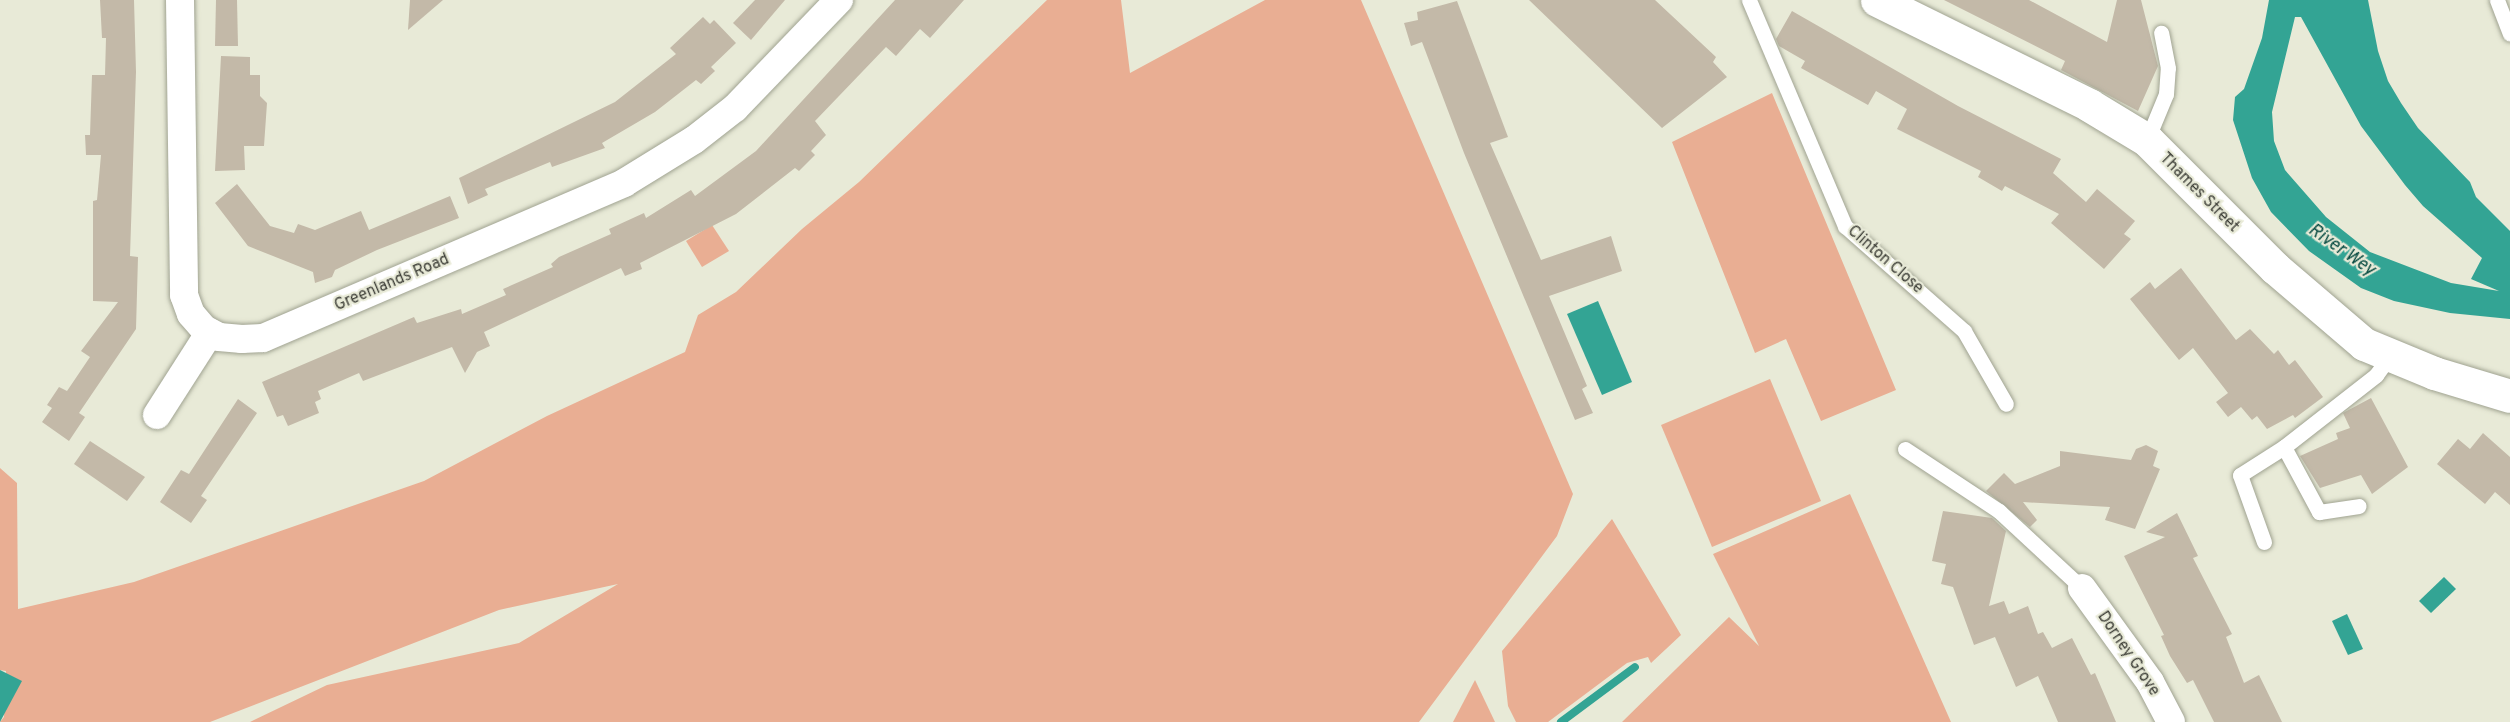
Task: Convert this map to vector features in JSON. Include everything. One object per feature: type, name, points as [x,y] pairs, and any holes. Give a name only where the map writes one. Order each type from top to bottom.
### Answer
[{"type":"street","points":[[157,416],[210,332],[191,314],[182,278],[180,0]]},
{"type":"street","name":"Greenlands Road","points":[[210,332],[219,337],[263,338],[624,183],[694,140],[735,108],[839,0]]},
{"type":"street","name":"Thames Street","points":[[1877,0],[2089,105],[2147,140],[2275,268],[2364,344],[2390,356],[2510,396]]},
{"type":"street","name":"Dorney Grove","points":[[2082,588],[2150,682],[2171,722]]},
{"type":"lane","name":"Clinton Close","points":[[1749,0],[1845,226],[1964,331],[2006,404]]},
{"type":"lane","points":[[2497,0],[2510,34]]},
{"type":"lane","points":[[2147,140],[2166,94],[2168,68],[2161,33]]},
{"type":"lane","points":[[2264,542],[2240,476],[2284,447],[2376,375],[2390,356]]},
{"type":"lane","points":[[2284,447],[2319,512],[2359,506]]},
{"type":"lane","points":[[1905,449],[1999,511],[2082,588]]},
{"type":"shaded area","points":[[1047,0],[1121,0],[1130,73],[1265,0],[1361,0],[1573,494],[1557,536],[1419,722],[250,722],[327,685],[519,643],[618,584],[499,610],[210,722],[0,722],[4,717],[6,671],[0,670],[0,468],[17,483],[18,609],[134,582],[424,481],[547,416],[685,352],[698,315],[736,292],[802,229],[859,182]]},
{"type":"shaded area","points":[[1772,93],[1896,390],[1821,421],[1786,339],[1755,353],[1672,142]]},
{"type":"shaded area","points":[[712,225],[729,251],[702,267],[686,241]]},
{"type":"shaded area","points":[[1770,379],[1821,501],[1712,547],[1661,425]]},
{"type":"shaded area","points":[[1850,494],[1951,722],[1622,722],[1729,617],[1759,646],[1713,554]]},
{"type":"shaded area","points":[[1612,519],[1681,635],[1651,663],[1648,657],[1627,663],[1548,722],[1516,722],[1508,706],[1502,651]]},
{"type":"shaded area","points":[[1475,680],[1495,722],[1453,722]]},
{"type":"water","name":"River Wey","points":[[2269,0],[2368,0],[2378,51],[2388,81],[2401,103],[2418,128],[2470,182],[2476,197],[2510,231],[2510,319],[2450,313],[2394,301],[2361,288],[2309,251],[2271,212],[2252,178],[2233,120],[2235,97],[2244,89],[2262,38]],"holes":[[[2295,17],[2301,17],[2361,126],[2405,185],[2423,206],[2482,258],[2471,279],[2499,291],[2451,283],[2370,252],[2326,217],[2285,170],[2274,141],[2272,112]]]},
{"type":"water","points":[[1598,301],[1632,382],[1602,395],[1567,314]]},
{"type":"water","points":[[2444,577],[2456,589],[2431,613],[2419,601]]},
{"type":"water","points":[[2347,614],[2363,649],[2348,655],[2332,621]]},
{"type":"water","points":[[0,670],[22,681],[0,722]]},
{"type":"building","points":[[100,0],[134,0],[136,72],[130,256],[138,257],[136,329],[79,413],[85,417],[69,441],[42,422],[52,408],[47,405],[59,387],[67,391],[90,357],[81,351],[118,302],[93,301],[93,201],[97,200],[101,155],[86,155],[85,135],[90,135],[92,75],[105,75],[106,38],[102,38]]},
{"type":"building","points":[[216,0],[237,0],[238,46],[215,46]]},
{"type":"building","points":[[410,0],[443,0],[408,30]]},
{"type":"building","points":[[755,0],[785,0],[751,40],[733,23]]},
{"type":"building","points":[[895,0],[964,0],[930,38],[920,29],[896,56],[886,47],[815,121],[826,135],[811,151],[815,155],[799,171],[795,168],[736,214],[640,263],[642,269],[625,276],[621,268],[484,332],[490,346],[477,352],[465,373],[452,347],[363,381],[359,373],[318,391],[321,399],[315,402],[319,413],[288,426],[283,415],[277,417],[262,382],[414,317],[417,323],[461,309],[462,314],[506,295],[503,289],[553,267],[551,264],[559,257],[611,234],[609,229],[644,213],[646,218],[691,190],[695,196],[756,151]]},
{"type":"building","points":[[1529,0],[1655,0],[1716,57],[1713,62],[1727,77],[1662,128]]},
{"type":"building","points":[[1944,0],[2029,0],[2107,42],[2117,0],[2141,0],[2158,66],[2138,111],[2061,70],[2065,61]]},
{"type":"building","points":[[1457,1],[1508,137],[1490,143],[1541,260],[1611,236],[1622,271],[1549,296],[1587,386],[1582,389],[1593,413],[1575,420],[1464,153],[1422,42],[1411,46],[1404,23],[1418,20],[1417,12]]},
{"type":"building","points":[[1792,11],[1958,106],[2061,159],[2053,173],[2086,202],[2097,189],[2135,221],[2124,234],[2131,239],[2104,269],[2051,223],[2059,214],[2005,186],[2002,191],[1978,177],[1981,171],[1897,129],[1907,109],[1876,91],[1868,105],[1801,68],[1805,61],[1779,46],[1776,39]]},
{"type":"building","points":[[703,17],[710,24],[714,20],[736,43],[711,67],[715,71],[701,84],[696,80],[655,112],[602,143],[605,148],[552,167],[550,162],[485,189],[488,195],[468,204],[459,178],[615,102],[676,54],[670,48]]},
{"type":"building","points":[[221,56],[250,57],[250,75],[260,75],[260,96],[267,103],[264,146],[244,146],[245,170],[215,171]]},
{"type":"building","points":[[237,184],[270,226],[294,233],[298,224],[315,230],[361,211],[369,230],[450,196],[459,218],[377,250],[335,270],[332,277],[315,283],[313,272],[248,246],[215,203]]},
{"type":"building","points":[[2181,268],[2236,340],[2250,329],[2274,354],[2278,350],[2289,365],[2295,360],[2323,397],[2295,418],[2293,415],[2267,429],[2257,416],[2252,420],[2241,407],[2228,417],[2216,402],[2228,393],[2193,348],[2179,360],[2130,299],[2150,282],[2155,289]]},
{"type":"building","points":[[2371,398],[2408,467],[2372,494],[2361,475],[2320,488],[2300,456],[2338,439],[2336,433],[2350,428],[2343,413]]},
{"type":"building","points":[[238,399],[257,413],[201,496],[207,500],[191,523],[160,502],[181,470],[189,474]]},
{"type":"building","points":[[2483,433],[2510,457],[2510,505],[2495,492],[2485,504],[2437,464],[2458,439],[2470,449]]},
{"type":"building","points":[[90,441],[145,477],[127,501],[74,464]]},
{"type":"building","points":[[2146,445],[2158,451],[2153,466],[2160,469],[2135,529],[2105,520],[2110,507],[2023,502],[2037,520],[2030,527],[1986,491],[2004,473],[2015,484],[2060,466],[2060,451],[2131,460],[2136,449]]},
{"type":"building","points":[[1943,511],[1992,518],[2006,531],[1989,606],[2004,601],[2009,614],[2028,606],[2038,634],[2043,632],[2052,648],[2072,638],[2091,675],[2095,673],[2116,722],[2058,722],[2038,676],[2016,687],[1995,637],[1974,645],[1953,587],[1941,584],[1946,564],[1932,561]]},
{"type":"building","points":[[2177,513],[2198,556],[2193,558],[2232,634],[2226,637],[2244,683],[2259,675],[2282,722],[2214,722],[2193,680],[2187,683],[2170,656],[2161,636],[2164,635],[2124,556],[2165,537],[2146,532]]},
{"type":"waterway","points":[[1561,722],[1635,667]]}]
